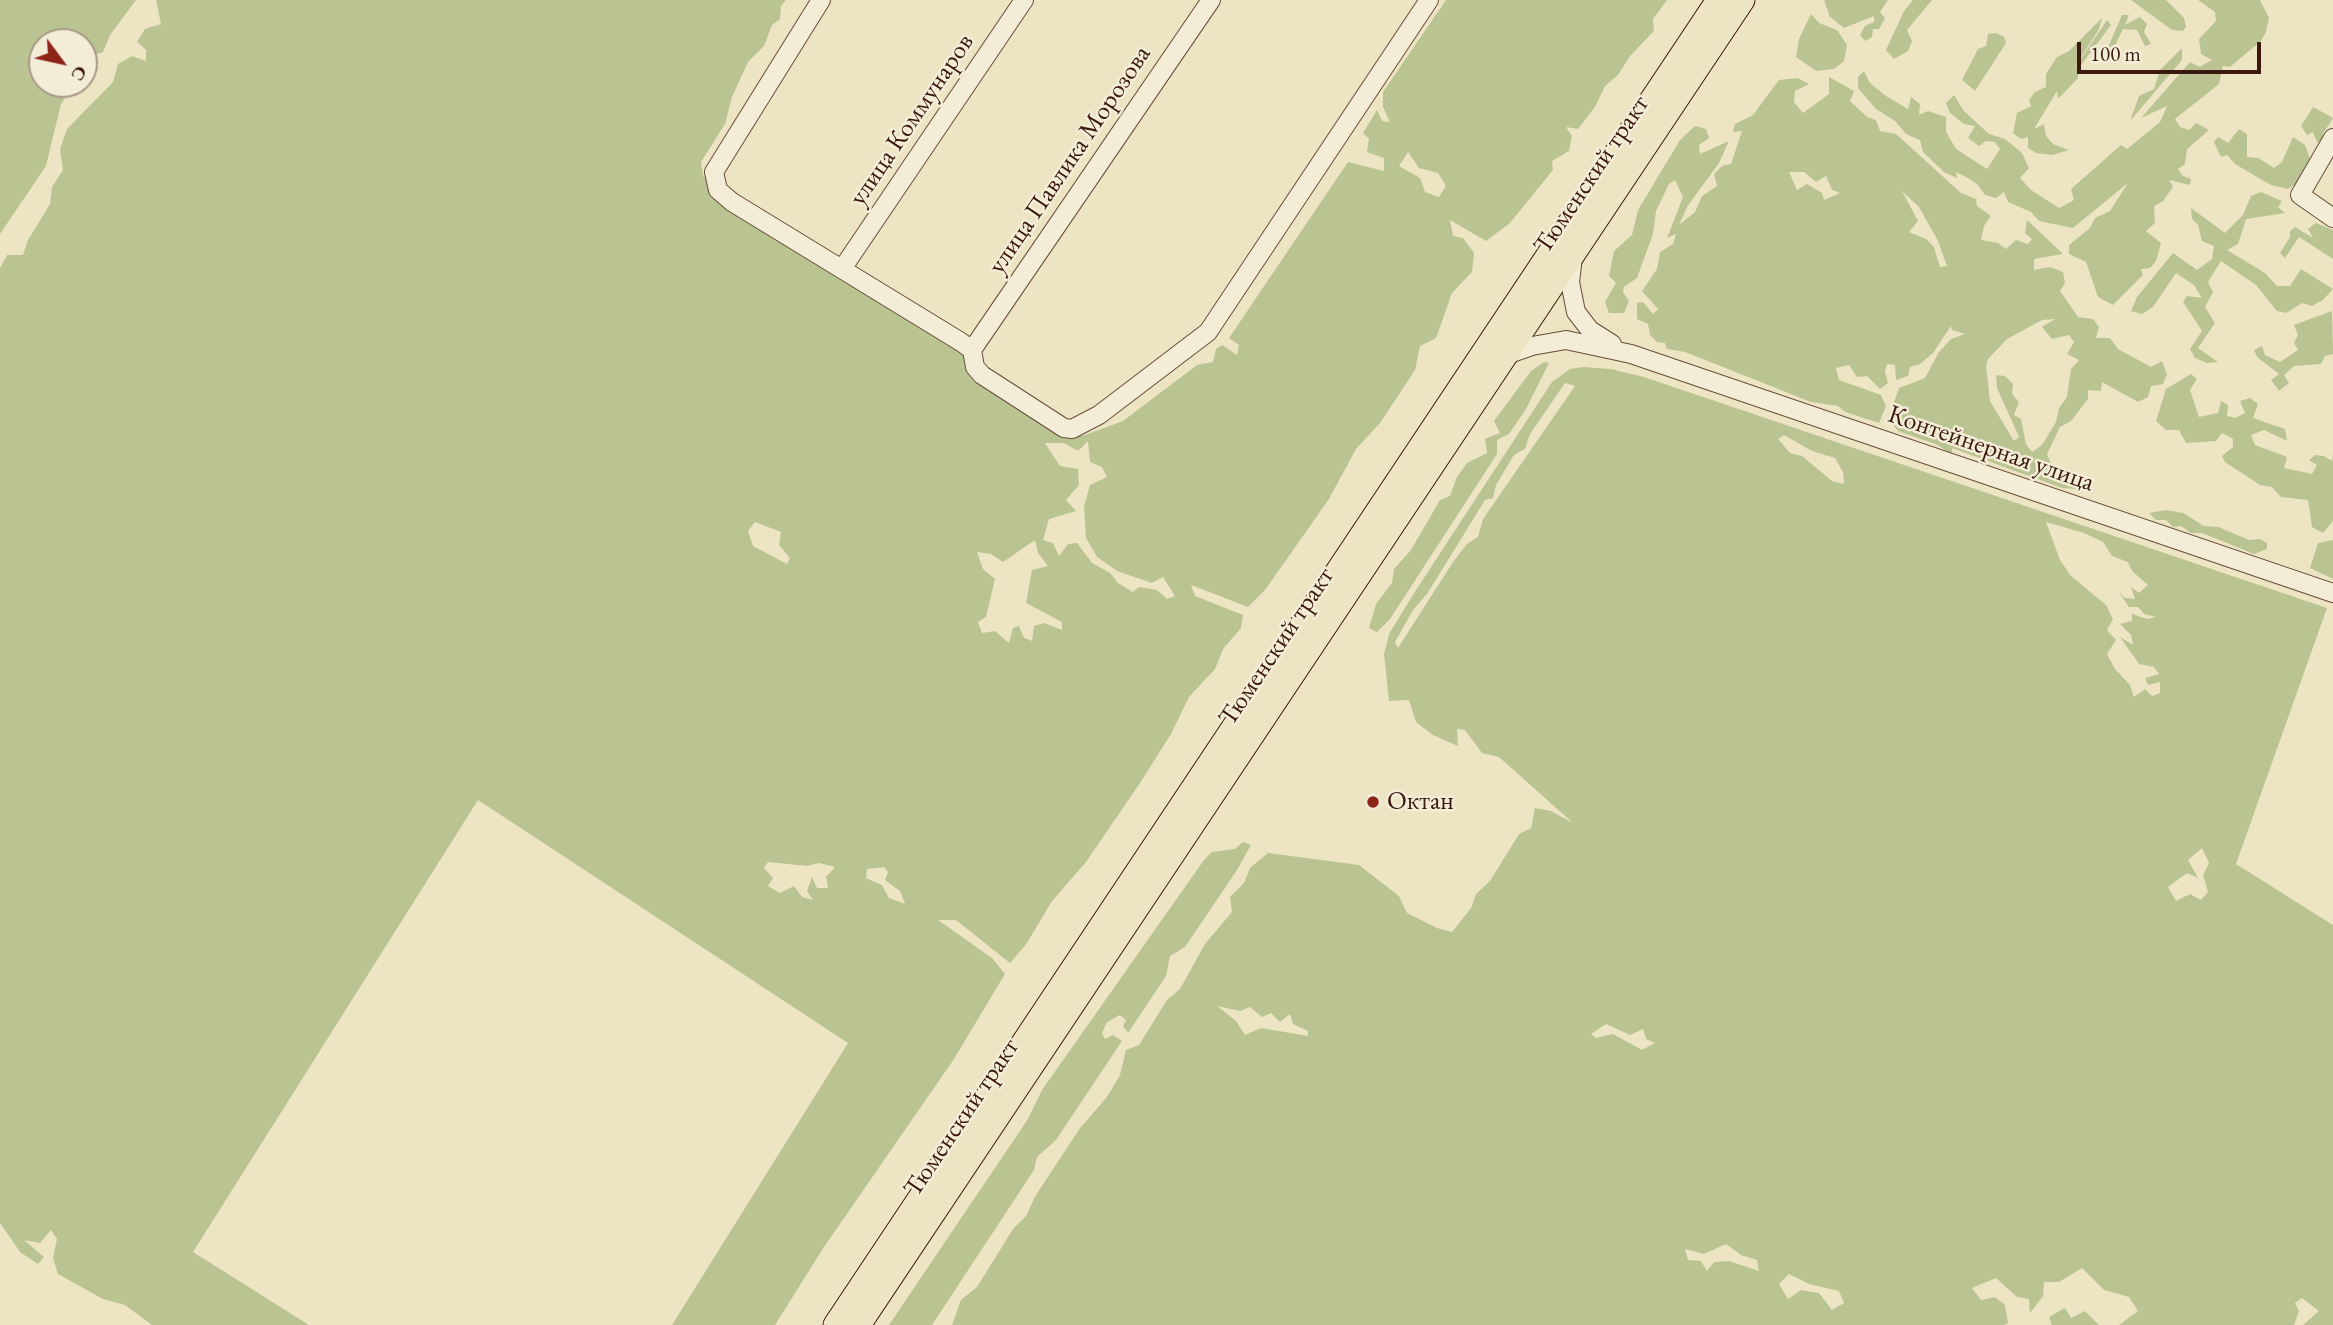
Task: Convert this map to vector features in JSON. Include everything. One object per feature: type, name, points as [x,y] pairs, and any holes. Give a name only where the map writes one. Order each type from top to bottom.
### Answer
[{"type":"main road","name":"Тюменский тракт","points":[[835,1325],[1718,0]]},
{"type":"main road","name":"Тюменский тракт","points":[[859,1325],[1743,0]]},
{"type":"street","points":[[821,0],[714,172],[714,182],[718,190],[732,202],[972,350],[975,367],[982,375],[1064,428],[1072,429],[1099,415],[1208,332],[1429,0]]},
{"type":"street","name":"улица Коммунаров","points":[[842,269],[1024,0]]},
{"type":"street","name":"улица Павлика Морозова","points":[[972,350],[1211,0]]},
{"type":"street","points":[[2333,138],[2300,195],[2333,218]]},
{"type":"street","name":"Контейнерная улица","points":[[1574,254],[1570,282],[1576,312],[1590,330],[1631,354]]},
{"type":"street","name":"Контейнерная улица","points":[[1506,355],[1532,346],[1566,340],[1631,354],[2333,593]]},
{"type":"green space","points":[[0,0],[136,0],[110,35],[103,52],[98,54],[98,28],[28,28],[28,98],[65,98],[61,104],[46,166],[0,234]]},
{"type":"green space","points":[[156,0],[786,0],[781,6],[780,19],[772,25],[764,46],[748,62],[732,97],[725,124],[701,162],[703,175],[714,192],[815,262],[955,349],[1061,430],[1082,436],[1123,421],[1197,365],[1213,362],[1216,349],[1222,345],[1237,355],[1239,345],[1229,338],[1348,162],[1384,171],[1384,158],[1367,152],[1369,139],[1363,133],[1377,110],[1382,121],[1390,122],[1383,107],[1383,92],[1446,0],[1667,0],[1653,19],[1654,31],[1630,56],[1618,75],[1605,86],[1595,107],[1578,129],[1566,127],[1572,136],[1569,151],[1552,161],[1553,170],[1510,223],[1486,241],[1450,220],[1453,236],[1463,238],[1474,253],[1472,272],[1452,293],[1436,338],[1420,346],[1415,370],[1380,423],[1356,449],[1329,499],[1265,590],[1248,607],[1191,585],[1195,596],[1243,615],[1241,628],[1223,649],[1215,669],[1189,697],[1171,734],[1140,783],[1086,862],[1052,901],[1027,943],[1010,963],[956,920],[938,920],[992,958],[1005,974],[954,1059],[824,1247],[775,1325],[672,1325],[848,1043],[478,800],[193,1252],[309,1325],[152,1325],[125,1305],[103,1299],[58,1274],[53,1258],[57,1239],[51,1230],[40,1243],[24,1240],[44,1257],[38,1264],[20,1252],[0,1223],[0,268],[7,255],[23,255],[28,240],[50,204],[52,187],[63,170],[60,149],[67,129],[113,82],[118,64],[132,56],[146,61],[146,50],[137,42],[145,29],[161,24]],"holes":[[[1408,152],[1419,168],[1438,173],[1446,186],[1439,197],[1425,192],[1420,178],[1399,166]],[[1088,441],[1090,462],[1102,467],[1107,477],[1090,485],[1084,507],[1086,538],[1097,557],[1117,571],[1152,583],[1163,577],[1175,596],[1167,599],[1157,590],[1139,587],[1133,592],[1118,583],[1110,573],[1092,563],[1077,543],[1068,544],[1059,556],[1053,543],[1043,540],[1049,519],[1076,511],[1066,500],[1079,485],[1078,469],[1060,466],[1045,443],[1064,443],[1078,451]],[[755,522],[781,532],[779,545],[790,558],[787,564],[753,546],[748,531]],[[1035,540],[1038,553],[1048,566],[1032,570],[1026,603],[1062,622],[1062,630],[1044,623],[1034,626],[1032,641],[1024,638],[1019,626],[1013,628],[1009,643],[995,631],[982,633],[978,622],[986,617],[995,579],[983,569],[977,552],[991,554],[1003,562]],[[768,862],[807,866],[819,863],[835,867],[826,877],[828,888],[817,888],[812,877],[807,891],[813,900],[802,897],[794,886],[780,893],[768,886],[773,878],[764,868]],[[884,867],[888,872],[885,880],[900,891],[905,904],[889,898],[882,885],[866,878],[867,869]]]},
{"type":"green space","points":[[1824,0],[1888,0],[1880,12],[1885,18],[1879,29],[1873,29],[1872,37],[1865,41],[1860,35],[1865,26],[1874,22],[1874,16],[1844,28],[1830,17]]},
{"type":"green space","points":[[1913,0],[1932,0],[1907,30],[1912,41],[1908,51],[1894,59],[1886,50],[1904,11]]},
{"type":"green space","points":[[2131,0],[2166,0],[2184,18],[2186,27],[2183,31],[2172,30]]},
{"type":"green space","points":[[2198,0],[2260,0],[2269,18],[2266,32],[2261,41],[2230,67],[2223,66],[2219,84],[2175,119],[2180,127],[2189,130],[2196,123],[2209,130],[2187,149],[2185,164],[2178,169],[2183,176],[2191,179],[2190,185],[2169,180],[2173,187],[2163,201],[2154,206],[2155,223],[2146,231],[2161,243],[2156,261],[2150,268],[2141,269],[2143,275],[2113,305],[2098,297],[2086,262],[2069,254],[2069,245],[2090,228],[2095,218],[2110,211],[2128,183],[2073,228],[2039,221],[2031,212],[2008,202],[2004,192],[1996,198],[1985,195],[1977,184],[1966,177],[1956,172],[1957,178],[1944,172],[1923,152],[1920,140],[1906,134],[1895,121],[1876,109],[1858,88],[1858,77],[1864,71],[1870,83],[1908,109],[1911,97],[1920,104],[1919,115],[1928,111],[1946,117],[1946,132],[1956,149],[1987,169],[2000,149],[1995,142],[1986,141],[1979,146],[1968,138],[1975,126],[1964,124],[1950,113],[1946,103],[1954,95],[1964,111],[1989,134],[2005,139],[2022,153],[2029,168],[2020,178],[2031,190],[2059,208],[2074,200],[2071,189],[2121,145],[2127,149],[2160,122],[2167,106],[2141,118],[2190,62],[2200,67],[2212,60],[2201,54],[2199,39],[2216,21],[2215,12]]},
{"type":"green space","points":[[1811,14],[1819,23],[1837,30],[1847,45],[1844,61],[1834,69],[1816,71],[1796,57],[1799,39]]},
{"type":"green space","points":[[2122,15],[2129,15],[2125,25],[2140,17],[2147,24],[2144,32],[2151,44],[2145,46],[2137,30],[2123,29],[2113,50],[2097,63],[2099,52],[2109,45]]},
{"type":"green space","points":[[2102,18],[2099,29],[2068,78],[2107,20],[2111,25],[2078,69],[2078,78],[2058,99],[2057,91],[2034,129],[2044,124],[2046,136],[2053,144],[2069,150],[2052,155],[2036,153],[2028,148],[2028,137],[2021,139],[2013,133],[2017,113],[2031,106],[2029,100],[2035,92],[2046,87],[2046,74],[2057,57],[2069,51]]},
{"type":"green space","points":[[1996,33],[2004,37],[2006,43],[1975,91],[1962,80],[1978,49],[1986,46],[1988,34]]},
{"type":"green space","points":[[2182,48],[2182,60],[2130,121],[2139,96],[2154,89],[2160,70]]},
{"type":"green space","points":[[1829,77],[1854,91],[1850,101],[1867,117],[1876,120],[1880,131],[1896,134],[1961,193],[1976,199],[1977,206],[1991,216],[1984,226],[1981,240],[1998,243],[2006,249],[2016,240],[2028,244],[2032,239],[2025,233],[2027,220],[2063,254],[2034,259],[2034,270],[2050,267],[2063,272],[2065,283],[2060,291],[2078,317],[2093,319],[2099,327],[2096,338],[2110,338],[2118,349],[2151,367],[2162,361],[2167,374],[2163,384],[2151,386],[2148,397],[2138,402],[2102,382],[2101,391],[2088,390],[2088,399],[2071,421],[2060,427],[2047,454],[2051,464],[2065,477],[2076,480],[2077,489],[2062,488],[1952,448],[1952,455],[1938,445],[1898,431],[1888,419],[1899,388],[1925,378],[1939,352],[1951,339],[1965,334],[1952,330],[1951,326],[1933,353],[1920,364],[1910,367],[1908,376],[1896,380],[1895,365],[1887,364],[1885,371],[1888,383],[1880,389],[1867,376],[1857,377],[1849,365],[1836,368],[1839,380],[1881,395],[1886,406],[1879,423],[1845,412],[1838,406],[1811,402],[1685,352],[1667,349],[1665,343],[1657,342],[1650,335],[1648,324],[1637,319],[1637,303],[1643,302],[1653,314],[1658,309],[1642,291],[1657,269],[1660,252],[1673,244],[1676,234],[1667,238],[1683,197],[1675,180],[1669,184],[1656,211],[1653,234],[1637,278],[1624,287],[1623,292],[1629,301],[1624,313],[1609,313],[1605,302],[1616,283],[1609,276],[1614,251],[1632,235],[1638,210],[1680,140],[1695,126],[1706,129],[1709,138],[1699,145],[1700,154],[1729,141],[1719,163],[1687,207],[1679,225],[1695,212],[1702,196],[1717,186],[1714,174],[1722,166],[1731,164],[1742,131],[1733,132],[1735,124],[1753,115],[1779,80],[1798,78],[1809,84],[1795,91],[1794,102],[1803,113],[1829,94]],"holes":[[[1789,172],[1804,172],[1816,182],[1826,176],[1832,190],[1840,193],[1824,200],[1822,193],[1807,184],[1797,190]],[[1902,191],[1919,207],[1938,241],[1947,266],[1940,267],[1934,247],[1926,239],[1909,232],[1918,221]],[[2055,319],[2042,327],[2052,339],[2069,335],[2074,342],[2067,354],[2079,360],[2071,369],[2067,397],[2059,408],[2056,422],[2042,445],[2032,452],[2026,444],[2021,419],[2014,415],[2019,402],[2012,394],[2013,384],[2005,376],[1996,375],[1997,388],[2019,437],[2014,441],[1990,401],[1986,365],[1988,359],[2007,339],[2042,320]]]},
{"type":"green space","points":[[2313,107],[2333,118],[2323,134],[2323,142],[2317,142],[2313,132],[2307,135],[2301,126]]},
{"type":"green space","points":[[2239,129],[2247,134],[2247,157],[2258,158],[2274,168],[2282,162],[2293,137],[2305,145],[2311,161],[2300,181],[2288,189],[2271,185],[2235,164],[2227,155],[2221,157],[2214,142],[2218,137],[2228,143]]},
{"type":"green space","points":[[2261,192],[2282,201],[2278,207],[2285,213],[2246,219],[2238,244],[2227,250],[2265,273],[2277,286],[2290,286],[2301,269],[2333,289],[2323,300],[2312,306],[2302,303],[2286,313],[2277,311],[2256,285],[2221,261],[2208,282],[2213,292],[2205,307],[2215,323],[2198,348],[2218,362],[2207,363],[2195,358],[2190,349],[2202,331],[2183,302],[2187,296],[2202,298],[2194,285],[2176,273],[2153,307],[2142,314],[2131,311],[2137,297],[2173,253],[2197,270],[2212,259],[2214,246],[2202,241],[2198,225],[2192,219],[2191,208],[2225,233],[2243,215],[2251,196]]},
{"type":"green space","points":[[2316,223],[2333,230],[2333,259],[2299,237],[2285,258],[2280,253],[2290,237],[2290,231],[2295,227],[2313,238],[2308,229]]},
{"type":"green space","points":[[2332,311],[2333,354],[2325,356],[2321,364],[2294,366],[2284,375],[2289,383],[2279,391],[2271,380],[2279,374],[2257,357],[2254,350],[2262,346],[2265,355],[2280,362],[2298,350],[2294,343],[2298,335],[2294,325]]},
{"type":"green space","points":[[1544,362],[1549,363],[1526,409],[1509,434],[1497,440],[1497,454],[1390,619],[1377,632],[1369,628],[1376,604],[1392,583],[1394,569],[1411,550],[1440,500],[1450,496],[1457,477],[1467,463],[1487,453],[1485,439],[1500,433],[1494,421],[1531,371]]},
{"type":"green space","points":[[1570,369],[1611,369],[1644,377],[2327,608],[2236,864],[2333,925],[2333,1325],[2303,1325],[2319,1311],[2302,1298],[2295,1303],[2299,1311],[2294,1325],[2119,1325],[2138,1311],[2129,1297],[2104,1290],[2082,1268],[2059,1282],[2044,1282],[2043,1296],[2030,1313],[2029,1299],[2017,1297],[1996,1278],[1972,1288],[1981,1300],[1995,1297],[2005,1305],[2008,1323],[2004,1325],[952,1325],[961,1300],[977,1287],[1013,1229],[1026,1216],[1036,1195],[1080,1128],[1107,1097],[1120,1075],[1126,1050],[1139,1045],[1167,1000],[1180,989],[1205,944],[1232,912],[1230,897],[1244,883],[1250,868],[1268,853],[1359,865],[1399,896],[1407,913],[1437,928],[1452,932],[1471,908],[1476,894],[1490,881],[1519,834],[1531,828],[1535,808],[1551,811],[1573,823],[1499,757],[1482,753],[1465,730],[1457,729],[1458,746],[1433,735],[1416,722],[1409,700],[1389,701],[1384,654],[1389,634],[1416,590],[1552,382]],"holes":[[[1565,383],[1575,386],[1483,519],[1478,537],[1467,544],[1453,562],[1398,648],[1395,642],[1413,610],[1427,594],[1485,500],[1493,498],[1496,485],[1514,455],[1525,449],[1530,434]],[[1784,435],[1812,451],[1835,458],[1843,472],[1844,484],[1832,481],[1802,456],[1790,453],[1778,439]],[[2046,522],[2084,533],[2103,542],[2112,556],[2128,562],[2132,571],[2148,585],[2139,593],[2131,587],[2135,599],[2125,598],[2119,592],[2129,607],[2138,607],[2144,614],[2156,617],[2147,619],[2132,614],[2132,621],[2120,624],[2131,635],[2133,645],[2120,637],[2139,664],[2154,667],[2159,674],[2145,678],[2148,685],[2160,682],[2160,693],[2152,696],[2145,689],[2134,697],[2130,685],[2115,669],[2107,654],[2116,640],[2107,630],[2113,619],[2106,605],[2071,576],[2060,560]],[[2202,848],[2209,863],[2203,875],[2208,892],[2201,900],[2190,894],[2176,901],[2168,887],[2187,873],[2198,878],[2188,860]],[[1217,1006],[1240,1011],[1250,1007],[1262,1017],[1271,1013],[1280,1022],[1290,1014],[1293,1024],[1308,1031],[1308,1036],[1261,1028],[1245,1035],[1236,1021]],[[1606,1024],[1630,1035],[1643,1029],[1646,1039],[1655,1043],[1642,1050],[1613,1034],[1596,1038],[1591,1034]],[[1726,1244],[1741,1255],[1757,1260],[1759,1271],[1729,1261],[1714,1262],[1707,1271],[1701,1261],[1688,1260],[1685,1249],[1704,1254]],[[1789,1274],[1809,1284],[1839,1291],[1844,1303],[1832,1310],[1819,1293],[1801,1290],[1788,1299],[1779,1284]]]},
{"type":"green space","points":[[2191,374],[2197,379],[2190,390],[2199,417],[2218,413],[2221,401],[2228,405],[2227,416],[2235,418],[2245,413],[2240,401],[2250,398],[2258,404],[2253,418],[2285,429],[2287,441],[2264,430],[2251,435],[2255,445],[2287,457],[2284,468],[2312,474],[2317,465],[2309,460],[2315,455],[2332,461],[2333,454],[2333,521],[2323,533],[2312,527],[2308,500],[2281,497],[2272,487],[2260,485],[2225,462],[2222,456],[2233,447],[2233,439],[2222,433],[2216,441],[2186,443],[2179,430],[2166,430],[2156,421],[2166,389]]},
{"type":"green space","points":[[2166,510],[2183,513],[2204,526],[2218,527],[2249,540],[2260,539],[2267,543],[2267,549],[2254,554],[2202,533],[2191,533],[2181,526],[2173,527],[2166,520],[2156,520],[2149,513]]},
{"type":"green space","points":[[2333,540],[2333,579],[2310,568],[2318,543]]},
{"type":"green space","points":[[1243,842],[1251,845],[1237,870],[1185,947],[1170,956],[1166,976],[1128,1033],[1123,1026],[1126,1020],[1120,1015],[1107,1022],[1102,1033],[1105,1039],[1113,1035],[1122,1041],[1056,1140],[1037,1157],[1034,1170],[932,1325],[889,1325],[1028,1119],[1042,1090],[1204,860],[1212,852],[1235,849]]},
{"type":"green space","points":[[2065,1308],[2071,1318],[2085,1311],[2099,1325],[2052,1325],[2049,1317]]},
{"type":"place","name":"Октан","points":[[1373,802]]}]
